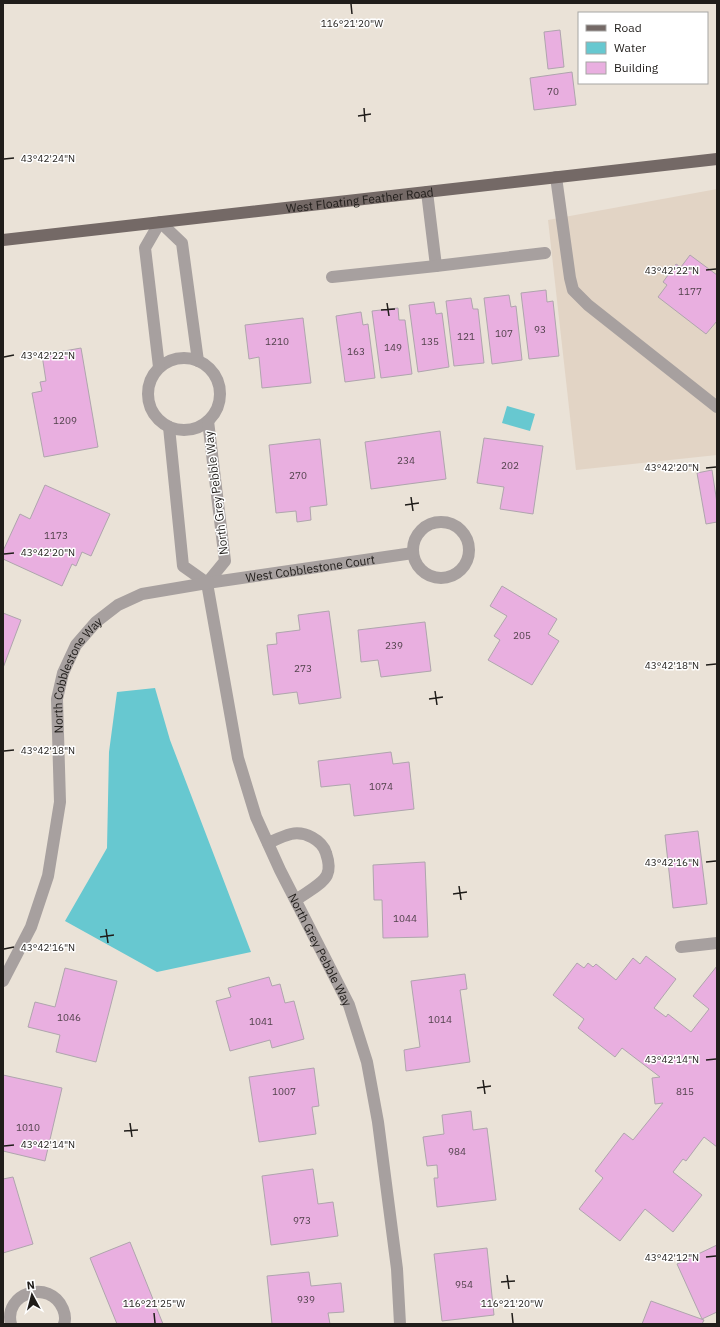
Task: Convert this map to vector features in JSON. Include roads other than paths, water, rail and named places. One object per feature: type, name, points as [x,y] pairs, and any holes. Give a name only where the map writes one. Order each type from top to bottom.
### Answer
[{"type":"main road","name":"West Floating Feather Road","points":[[3,240],[717,159]]},
{"type":"street","points":[[556,177],[573,290],[588,304],[717,407]]},
{"type":"street","points":[[427,192],[436,266]]},
{"type":"street","points":[[160,367],[145,248],[160,222],[182,244],[198,361]]},
{"type":"street","points":[[332,277],[545,253]]},
{"type":"street","name":"North Grey Pebble Way","points":[[178,358],[188,358],[198,361],[214,374],[218,383],[220,394],[218,404],[208,421],[199,427],[189,430],[179,430],[169,427],[160,422],[153,414],[149,405],[147,394],[148,384],[153,375],[168,361],[178,358]]},
{"type":"street","name":"North Grey Pebble Way","points":[[208,421],[225,561],[207,583],[238,758],[256,817],[349,1005],[367,1062],[378,1122],[398,1269],[400,1324]]},
{"type":"street","points":[[169,427],[183,566],[207,583]]},
{"type":"street","points":[[440,522],[450,523],[458,528],[468,543],[469,553],[461,569],[446,577],[437,577],[428,575],[421,569],[416,562],[413,553],[414,544],[423,528],[440,522]]},
{"type":"street","name":"West Cobblestone Court","points":[[207,583],[413,553]]},
{"type":"street","name":"North Cobblestone Way","points":[[3,981],[31,927],[48,876],[60,802],[57,699],[63,673],[76,645],[96,622],[118,605],[142,594],[207,583]]},
{"type":"street","points":[[268,843],[292,834],[304,834],[314,838],[324,846],[328,866],[327,875],[318,884],[296,900]]},
{"type":"street","points":[[681,947],[717,943]]},
{"type":"street","points":[[12,1324],[11,1312],[15,1304],[21,1297],[29,1292],[38,1291],[47,1293],[61,1304],[64,1312],[64,1324]]},
{"type":"water","points":[[507,406],[535,414],[530,431],[502,423]]},
{"type":"water","points":[[155,688],[170,740],[251,952],[157,972],[65,921],[107,848],[109,752],[117,692]]}]
